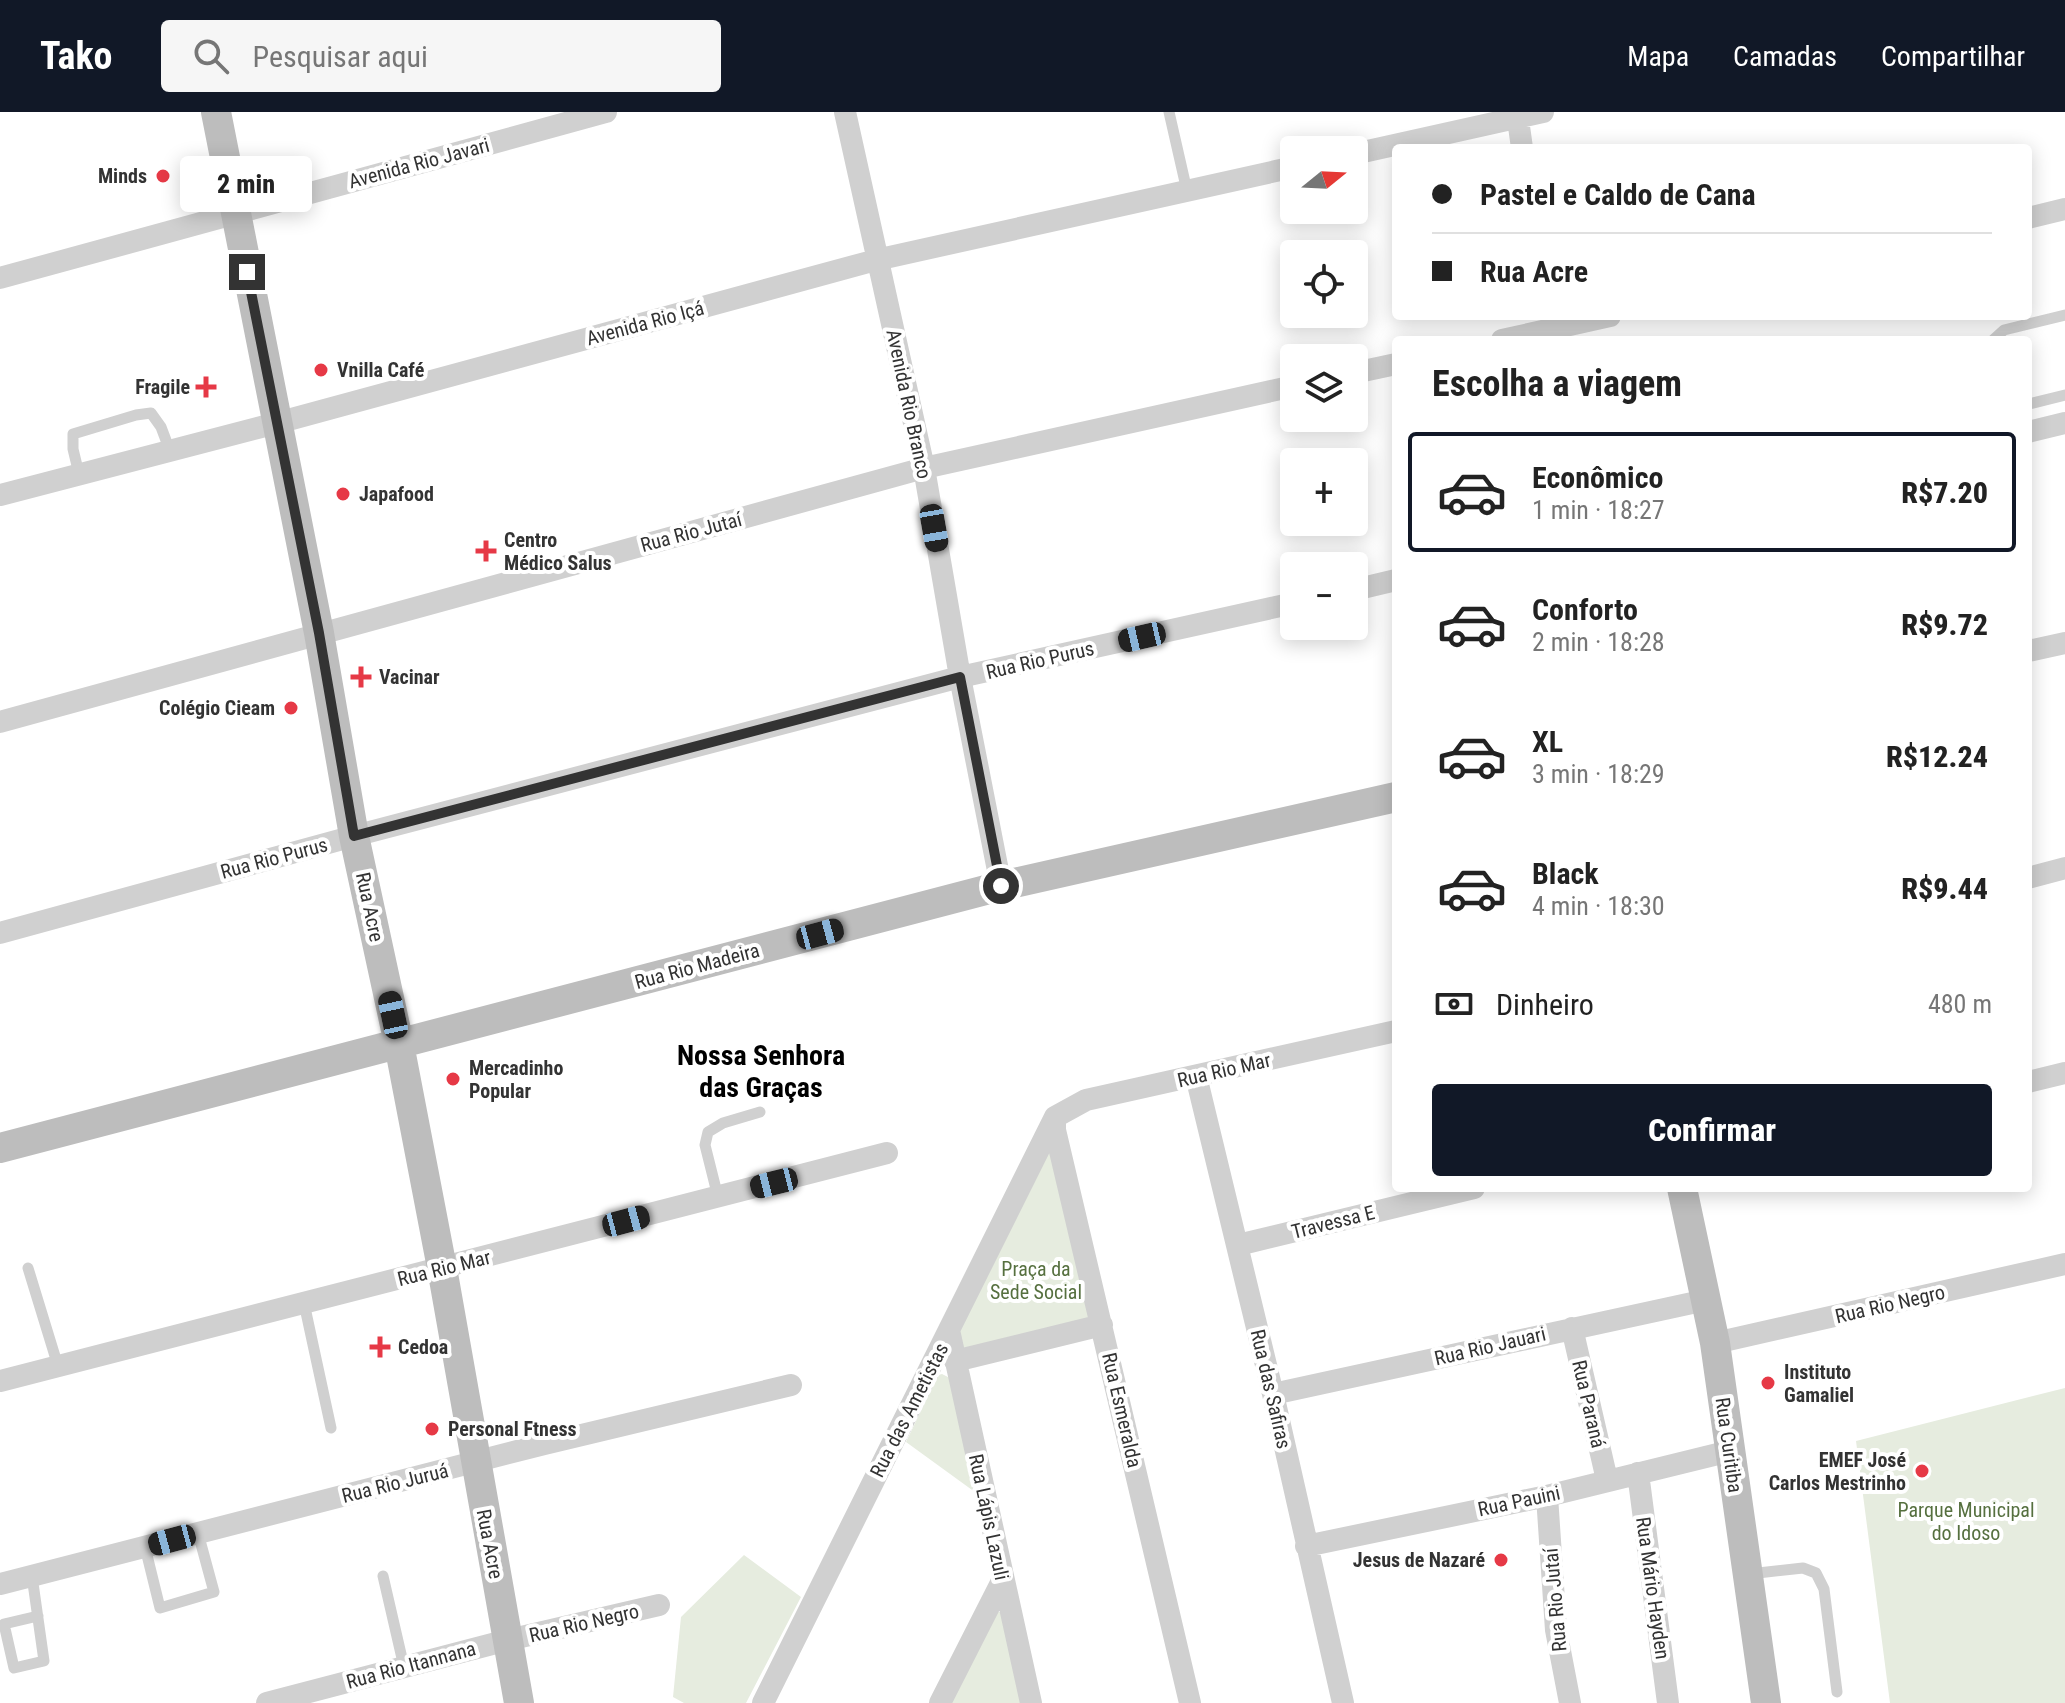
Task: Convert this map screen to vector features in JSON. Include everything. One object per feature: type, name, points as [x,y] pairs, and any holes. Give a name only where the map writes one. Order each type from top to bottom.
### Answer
[{"type":"street","name":"Rua Acre","points":[[216,112],[319,633],[354,836],[399,1044],[442,1268],[474,1463],[519,1703]]},
{"type":"street","name":"Avenida Rio Javari","points":[[0,278],[606,112]]},
{"type":"street","name":"Avenida Rio Branco","points":[[845,112],[924,468],[960,677],[1001,886]]},
{"type":"street","points":[[1396,144],[1517,115],[1543,112]]},
{"type":"street","points":[[1517,115],[1521,144]]},
{"type":"street","points":[[1368,151],[1392,145]]},
{"type":"street","name":"Avenida Rio Içá","points":[[0,495],[876,260],[1280,170]]},
{"type":"street","points":[[2032,217],[2065,209]]},
{"type":"street","points":[[1518,336],[1591,320]]},
{"type":"street","points":[[1368,370],[1392,365]]},
{"type":"street","name":"Rua Rio Jutaí","points":[[0,722],[924,468],[1280,389]]},
{"type":"street","points":[[2032,417],[2065,423]]},
{"type":"street","points":[[1368,587],[1392,581]]},
{"type":"street","name":"Rua Rio Purus","points":[[0,933],[354,836],[960,677],[1280,606]]},
{"type":"street","points":[[2032,650],[2065,643]]},
{"type":"street","name":"Rua Rio Madeira","points":[[0,1148],[1001,886],[1392,798]]},
{"type":"street","points":[[2032,877],[2065,868]]},
{"type":"street","name":"Rua Rio Mar","points":[[1055,1117],[1086,1100],[1392,1032]]},
{"type":"street","points":[[2032,1081],[2065,1073]]},
{"type":"street","name":"Rua das Safiras","points":[[1196,1076],[1343,1703]]},
{"type":"street","name":"Rua Esmeralda","points":[[1055,1117],[1055,1130],[1190,1703]]},
{"type":"street","name":"Rua das Ametistas","points":[[763,1703],[1055,1117]]},
{"type":"street","name":"Rua Rio Mar","points":[[0,1381],[887,1153]]},
{"type":"street","name":"Travessa E","points":[[1238,1245],[1457,1192]]},
{"type":"street","name":"Rua Curitiba","points":[[1683,1192],[1715,1343],[1766,1703]]},
{"type":"street","name":"Rua Rio Negro","points":[[1715,1343],[2065,1264]]},
{"type":"street","name":"Rua Rio Jauari","points":[[1273,1394],[1706,1300]]},
{"type":"street","points":[[955,1361],[1102,1325]]},
{"type":"street","name":"Rua Paraná","points":[[1572,1328],[1607,1480]]},
{"type":"street","name":"Rua Lápis Lazuli","points":[[949,1330],[1031,1703]]},
{"type":"street","name":"Rua Rio Juruá","points":[[0,1584],[791,1385]]},
{"type":"street","name":"Rua Pauini","points":[[1306,1546],[1547,1496],[1730,1451]]},
{"type":"street","name":"Rua Mário Hayden","points":[[1638,1473],[1668,1703]]},
{"type":"street","name":"Rua Rio Jutaí","points":[[1547,1496],[1556,1630],[1570,1703]]},
{"type":"street","points":[[940,1703],[1002,1581]]},
{"type":"street","name":"Rua Rio Negro","points":[[508,1640],[659,1605]]},
{"type":"street","name":"Rua Rio Itannana","points":[[267,1703],[508,1640]]},
{"type":"lane","points":[[1169,112],[1187,191]]},
{"type":"lane","points":[[1997,336],[2004,330],[2065,315]]},
{"type":"lane","points":[[2032,417],[2065,395]]},
{"type":"lane","points":[[79,474],[73,434],[136,415],[151,413],[161,427],[170,451]]},
{"type":"lane","points":[[718,1197],[705,1145],[708,1132],[723,1123],[760,1112]]},
{"type":"lane","points":[[28,1268],[58,1366]]},
{"type":"lane","points":[[304,1303],[331,1428]]},
{"type":"lane","points":[[145,1547],[160,1608],[214,1592],[198,1533]]},
{"type":"lane","points":[[1748,1574],[1803,1568],[1816,1573],[1824,1589],[1837,1692]]},
{"type":"lane","points":[[32,1576],[38,1616],[44,1661],[14,1668],[4,1624],[38,1616]]},
{"type":"lane","points":[[383,1576],[404,1667]]},
{"type":"green space","name":"Praça da Sede Social","points":[[1053,1138],[1095,1316],[961,1350],[958,1328]]},
{"type":"green space","points":[[938,1375],[952,1379],[979,1495],[906,1442]]},
{"type":"green space","name":"Parque Municipal do Idoso","points":[[2065,1388],[2065,1703],[1890,1703],[1856,1441]]},
{"type":"green space","points":[[744,1555],[801,1597],[746,1703],[684,1703],[673,1697],[681,1617]]},
{"type":"green space","points":[[995,1612],[1001,1612],[1026,1703],[946,1703]]},
{"type":"place","name":"Minds","points":[[163,176]]},
{"type":"place","name":"Vnilla Café","points":[[321,370]]},
{"type":"place","name":"Fragile","points":[[206,387]]},
{"type":"place","name":"Japafood","points":[[343,494]]},
{"type":"place","name":"Centro Médico Salus","points":[[486,551]]},
{"type":"place","name":"Vacinar","points":[[361,677]]},
{"type":"place","name":"Colégio Cieam","points":[[291,708]]},
{"type":"place","name":"Mercadinho Popular","points":[[453,1079]]},
{"type":"place","name":"Cedoa","points":[[380,1347]]},
{"type":"place","name":"Instituto Gamaliel","points":[[1768,1383]]},
{"type":"place","name":"Personal Ftness","points":[[432,1429]]},
{"type":"place","name":"EMEF José Carlos Mestrinho","points":[[1922,1471]]},
{"type":"place","name":"Jesus de Nazaré","points":[[1501,1560]]},
{"type":"district","name":"Nossa Senhora das Graças","points":[[761,1071]]},
{"type":"route","points":[[247,272],[319,633],[354,836],[960,677],[1001,886]]}]
